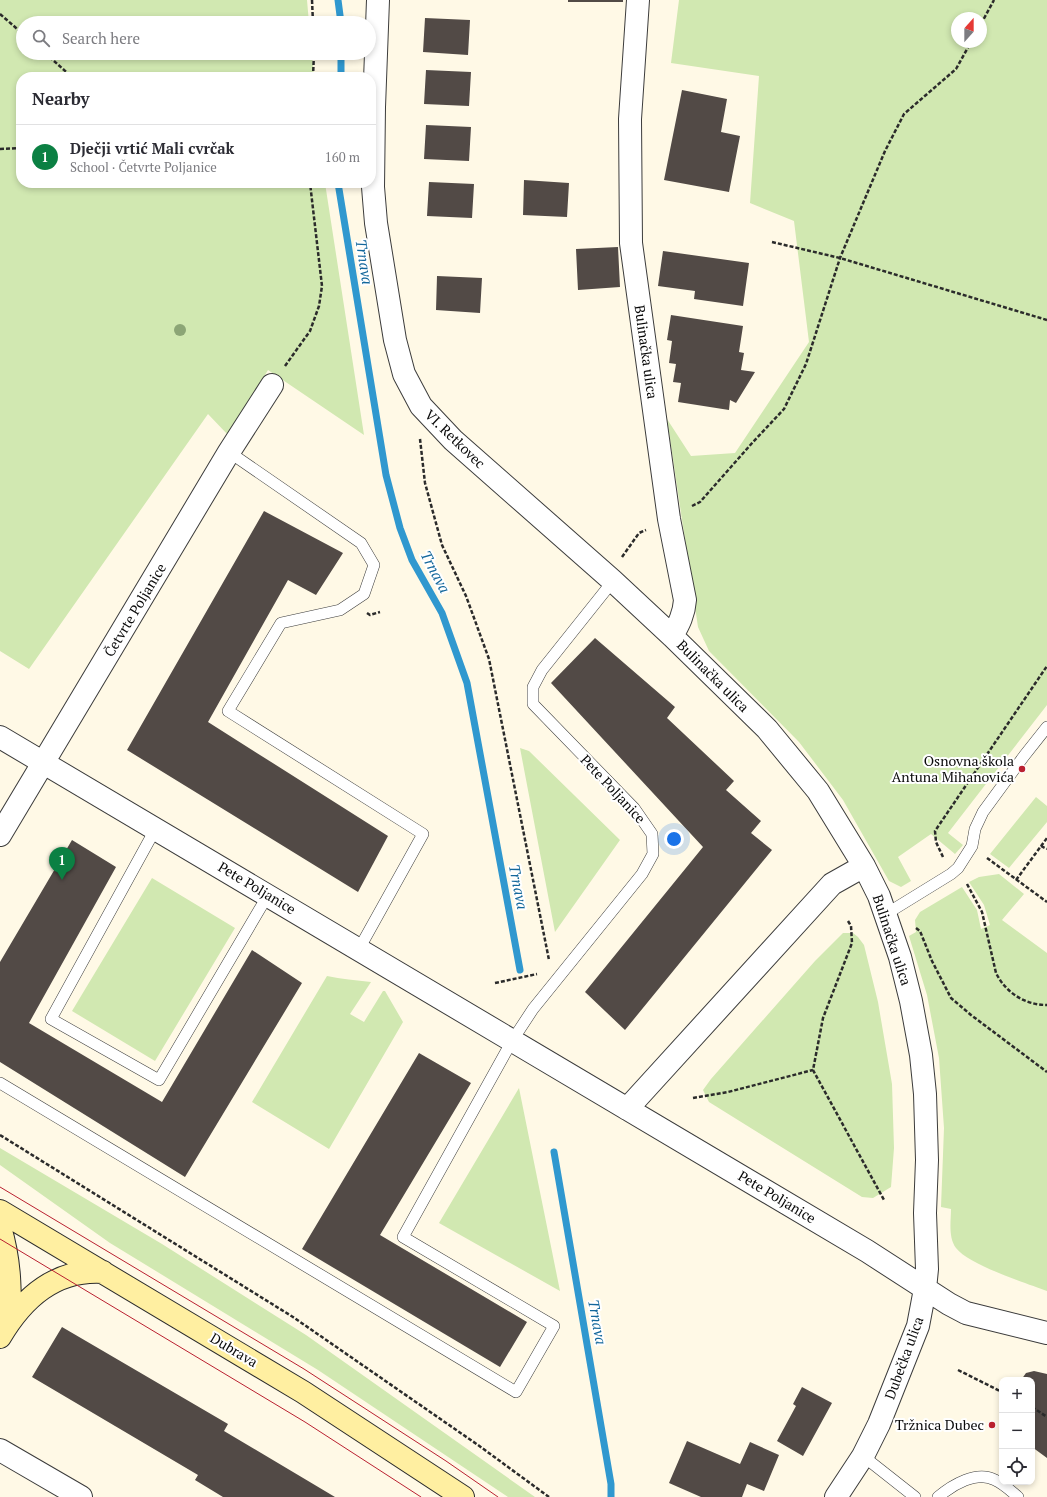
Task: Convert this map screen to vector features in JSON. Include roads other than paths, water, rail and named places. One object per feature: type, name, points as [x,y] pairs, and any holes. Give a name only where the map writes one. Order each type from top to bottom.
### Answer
[{"type":"main road","name":"Dubrava","points":[[0,1211],[303,1392],[463,1497]]},
{"type":"main road","points":[[0,1227],[8,1260],[10,1276],[5,1329]]},
{"type":"main road","points":[[5,1329],[29,1300],[48,1285],[77,1273],[88,1271],[103,1272]]},
{"type":"street","name":"VI. Retkovec","points":[[376,46],[378,0]]},
{"type":"street","name":"Bulinačka ulica","points":[[638,0],[630,119],[631,243],[669,519],[685,600],[681,620],[672,636],[771,735],[818,791],[864,866],[886,914],[900,957],[911,1001],[921,1055],[928,1160],[925,1213],[927,1269],[925,1289]]},
{"type":"street","name":"VI. Retkovec","points":[[375,60],[375,72]]},
{"type":"street","name":"VI. Retkovec","points":[[373,188],[376,223],[395,340],[404,374],[421,406],[453,440],[613,581],[672,636]]},
{"type":"street","name":"Četvrte Poljanice","points":[[0,835],[44,764],[229,452],[272,385]]},
{"type":"street","name":"Pete Poljanice","points":[[0,737],[156,828],[867,1251],[925,1289]]},
{"type":"street","points":[[627,1109],[832,884],[864,866]]},
{"type":"street","points":[[925,1289],[966,1313],[1047,1333]]},
{"type":"street","name":"Dubečka ulica","points":[[836,1497],[863,1456],[879,1424],[918,1326],[925,1289]]},
{"type":"street","points":[[0,1450],[81,1497]]},
{"type":"lane","points":[[229,452],[361,543],[374,565],[364,594],[340,610],[281,623],[228,711],[423,834],[359,949]]},
{"type":"lane","name":"Pete Poljanice","points":[[512,1041],[533,1009],[642,874],[653,854],[652,834],[634,808],[533,704],[533,687],[542,670],[613,581]]},
{"type":"lane","points":[[886,914],[951,874],[958,868],[972,846],[975,829],[984,812],[1047,727]]},
{"type":"lane","points":[[156,828],[51,1019],[159,1080],[268,895]]},
{"type":"lane","points":[[0,1083],[516,1392],[554,1326],[403,1237],[512,1041]]},
{"type":"lane","points":[[863,1456],[915,1497]]},
{"type":"lane","points":[[938,1497],[948,1488],[966,1480],[982,1477],[994,1479],[1018,1497]]},
{"type":"waterway","name":"Trnava","points":[[338,0],[340,16]]},
{"type":"waterway","name":"Trnava","points":[[341,60],[341,72]]},
{"type":"waterway","name":"Trnava","points":[[339,188],[386,475],[400,528],[412,560],[442,613],[467,683],[520,970]]},
{"type":"waterway","name":"Trnava","points":[[554,1152],[611,1484],[611,1497]]},
{"type":"tram line","points":[[0,1187],[304,1369],[446,1461],[498,1497]]},
{"type":"tram line","points":[[0,1239],[305,1422],[421,1497]]},
{"type":"place","name":"Osnovna škola Antuna Mihanovića","points":[[1022,769]]},
{"type":"place","name":"Dječji vrtić Mali cvrčak","points":[[62,880]]},
{"type":"place","name":"Tržnica Dubec","points":[[992,1425]]}]
